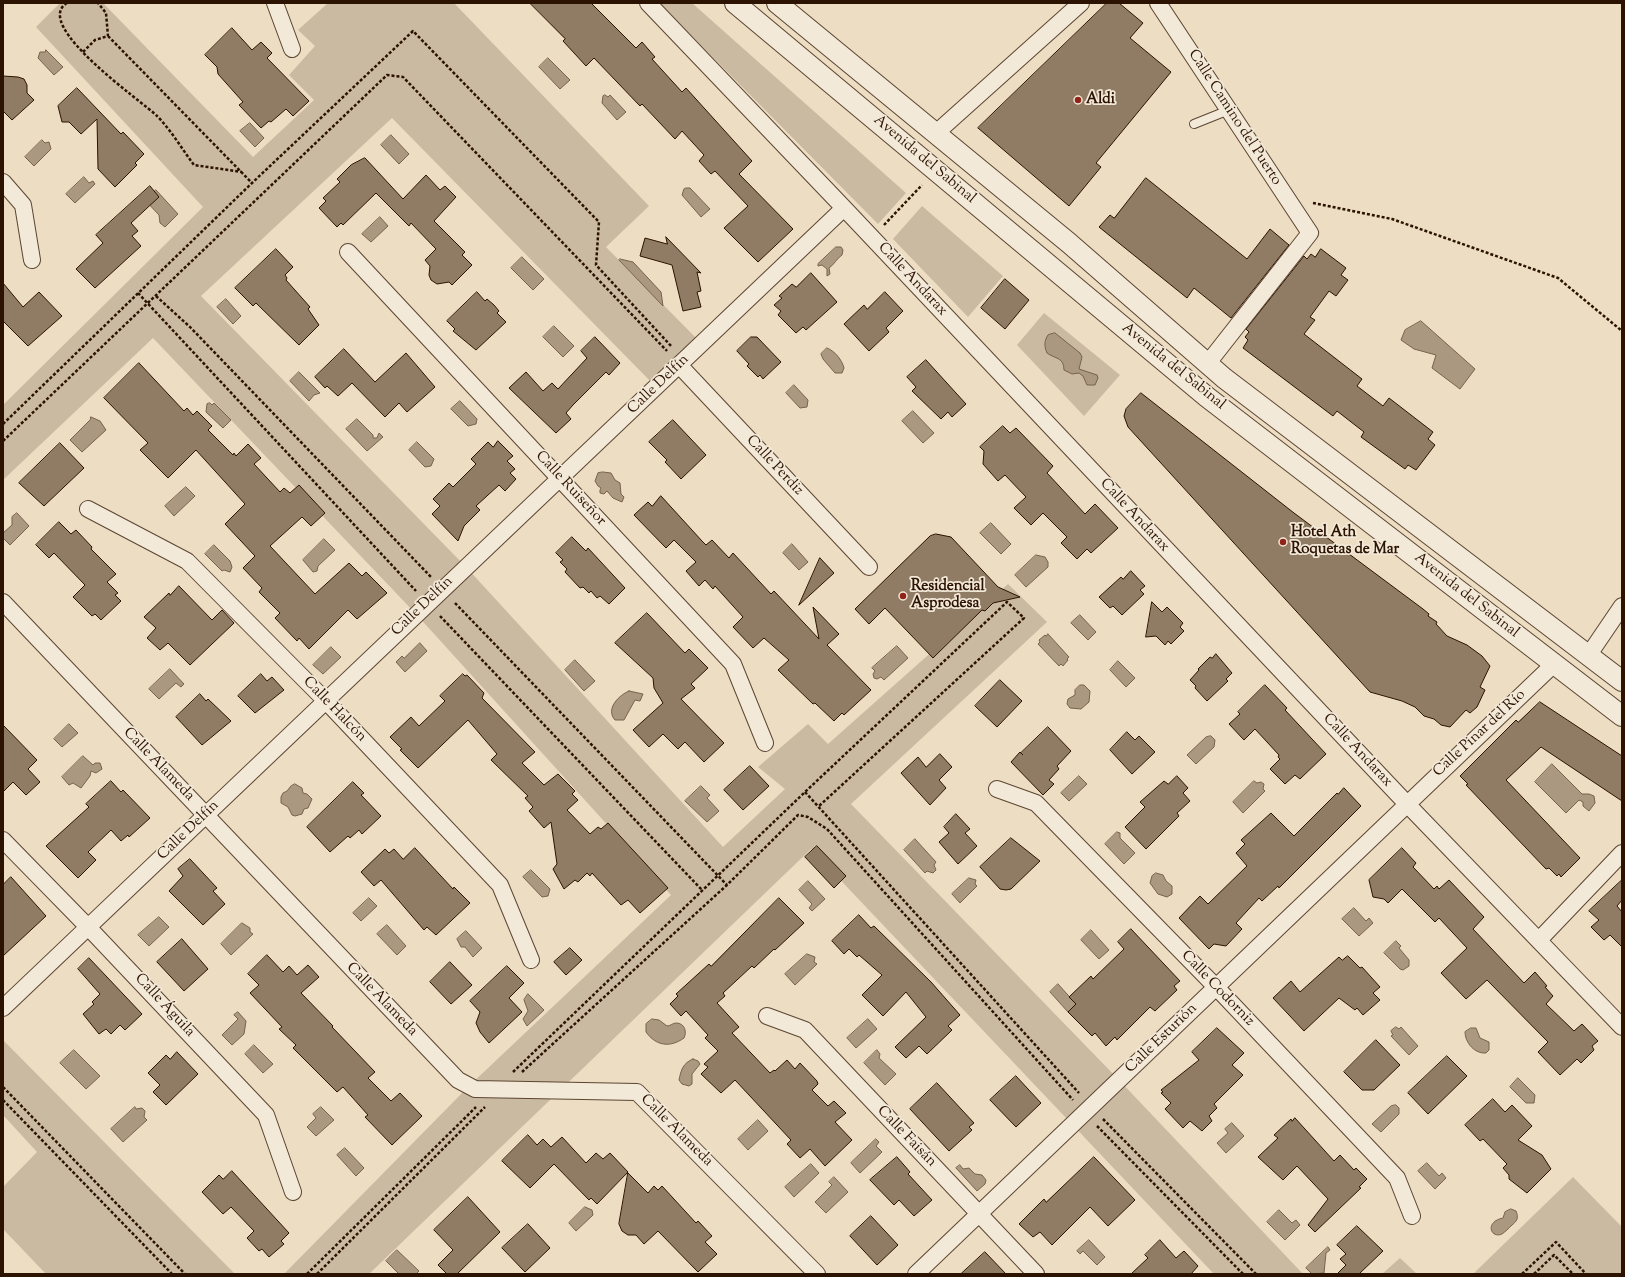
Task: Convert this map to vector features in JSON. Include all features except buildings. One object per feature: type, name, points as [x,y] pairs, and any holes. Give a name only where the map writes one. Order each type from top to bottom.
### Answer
[{"type":"street","points":[[275,3],[292,49]]},
{"type":"street","name":"Calle Andarax","points":[[648,3],[844,208],[1407,804],[1622,1027]]},
{"type":"street","name":"Avenida del Sabinal","points":[[735,3],[1208,397],[1622,716]]},
{"type":"street","name":"Avenida del Sabinal","points":[[777,3],[1069,243],[1224,378],[1622,682]]},
{"type":"street","points":[[936,134],[1081,3]]},
{"type":"street","name":"Calle Camino del Puerto","points":[[1158,3],[1310,234],[1208,363]]},
{"type":"street","points":[[3,182],[23,204],[32,260]]},
{"type":"street","name":"Calle Delfín","points":[[3,1008],[844,208]]},
{"type":"street","name":"Calle Ruiseñor","points":[[348,252],[733,664],[765,743]]},
{"type":"street","name":"Calle Perdiz","points":[[682,363],[869,566]]},
{"type":"street","name":"Calle Halcón","points":[[88,509],[187,560],[326,701],[500,886],[530,960]]},
{"type":"street","name":"Calle Alameda","points":[[3,602],[458,1080],[475,1089],[637,1092],[817,1274]]},
{"type":"street","points":[[1588,656],[1622,606]]},
{"type":"street","name":"Calle Pinar del Río","points":[[1407,804],[1554,664]]},
{"type":"street","name":"Calle Codorniz","points":[[997,790],[1036,803],[1216,987],[1397,1178],[1412,1216]]},
{"type":"street","name":"Calle Esturión","points":[[916,1274],[1407,804]]},
{"type":"street","name":"Calle Águila","points":[[3,840],[88,927],[266,1115],[293,1192]]},
{"type":"street","points":[[1539,940],[1622,853]]},
{"type":"street","name":"Calle Faisán","points":[[767,1016],[805,1030],[1036,1274]]},
{"type":"lane","points":[[1194,124],[1229,110]]},
{"type":"path","points":[[68,3],[64,5],[60,14],[64,28],[91,61],[158,116],[194,165],[242,172]]},
{"type":"path","points":[[98,3],[106,13],[108,36],[252,183]]},
{"type":"path","points":[[3,424],[252,183],[413,31],[598,222],[596,265],[682,363]]},
{"type":"path","points":[[83,52],[95,40],[108,36]]},
{"type":"path","points":[[872,238],[936,170]]},
{"type":"path","points":[[1286,198],[1392,220],[1558,278],[1622,331]]},
{"type":"path","points":[[307,1274],[805,792],[1007,602],[1024,618],[819,806]]},
{"type":"path","points":[[805,792],[1088,1110],[1256,1274]]},
{"type":"path","points":[[317,1274],[498,1089],[727,885],[798,815],[808,817],[827,829],[1088,1110],[1243,1274]]},
{"type":"path","points":[[3,1087],[184,1274]]},
{"type":"path","points":[[3,1100],[172,1274]]},
{"type":"path","points":[[1522,1274],[1556,1242],[1586,1274]]},
{"type":"path","points":[[1534,1274],[1554,1255],[1573,1274]]},
{"type":"shaded area","points":[[60,3],[103,3],[253,157],[314,100],[289,75],[315,46],[298,30],[328,3],[454,3],[649,206],[606,247],[702,344],[656,387],[392,118],[201,296],[466,567],[723,847],[785,789],[758,767],[808,724],[828,744],[1008,584],[1047,622],[851,804],[1119,1080],[1303,1274],[1214,1274],[811,849],[369,1274],[284,1274],[469,1086],[671,895],[416,614],[153,338],[3,480],[3,405],[203,207],[36,27]]},
{"type":"shaded area","points":[[659,3],[692,3],[906,193],[878,224]]},
{"type":"shaded area","points":[[46,50],[63,67],[54,75],[38,58],[40,52],[45,52]]},
{"type":"shaded area","points":[[548,58],[570,80],[560,89],[539,67]]},
{"type":"shaded area","points":[[605,95],[608,97],[610,95],[626,112],[617,120],[602,103],[603,96]]},
{"type":"shaded area","points":[[250,123],[264,138],[255,147],[240,131]]},
{"type":"shaded area","points":[[391,135],[409,154],[399,164],[381,145]]},
{"type":"shaded area","points":[[42,140],[45,143],[49,142],[51,149],[34,166],[25,157]]},
{"type":"shaded area","points":[[84,177],[89,183],[93,181],[95,184],[75,203],[66,194]]},
{"type":"shaded area","points":[[690,188],[710,209],[701,217],[682,195],[684,189]]},
{"type":"shaded area","points":[[156,190],[178,214],[165,227],[160,223],[159,215],[145,200]]},
{"type":"shaded area","points":[[922,206],[1003,276],[968,317],[893,239]]},
{"type":"shaded area","points":[[380,217],[388,226],[371,242],[362,234]]},
{"type":"shaded area","points":[[836,247],[841,247],[843,250],[842,255],[829,268],[830,274],[827,276],[827,269],[822,265],[818,266],[818,264]]},
{"type":"shaded area","points":[[522,257],[544,279],[533,290],[511,268]]},
{"type":"shaded area","points":[[619,260],[633,262],[661,292],[663,306]]},
{"type":"shaded area","points":[[226,299],[241,316],[233,324],[217,307]]},
{"type":"shaded area","points":[[1044,313],[1120,375],[1084,416],[1017,345]]},
{"type":"shaded area","points":[[1421,321],[1475,369],[1460,389],[1432,368],[1436,355],[1414,349],[1401,340],[1405,330]]},
{"type":"shaded area","points":[[554,326],[574,346],[563,357],[543,337]]},
{"type":"shaded area","points":[[1055,333],[1080,353],[1082,357],[1079,369],[1097,375],[1098,378],[1095,385],[1087,385],[1083,376],[1079,373],[1072,374],[1064,370],[1061,360],[1047,353],[1045,341],[1048,335]]},
{"type":"shaded area","points":[[827,348],[833,351],[840,359],[844,368],[842,373],[835,373],[823,359],[821,354]]},
{"type":"shaded area","points":[[299,372],[320,393],[314,395],[309,401],[290,381]]},
{"type":"shaded area","points":[[794,385],[808,400],[807,407],[800,408],[786,393]]},
{"type":"shaded area","points":[[460,401],[477,419],[476,424],[468,426],[451,409]]},
{"type":"shaded area","points":[[210,403],[212,405],[214,403],[231,420],[223,428],[206,412],[207,404]]},
{"type":"shaded area","points":[[913,411],[934,433],[923,443],[902,421]]},
{"type":"shaded area","points":[[91,417],[100,421],[106,430],[82,452],[70,440],[90,420]]},
{"type":"shaded area","points":[[357,419],[373,435],[373,438],[377,438],[379,433],[383,437],[367,451],[346,429]]},
{"type":"shaded area","points":[[417,442],[434,459],[431,466],[425,467],[409,450]]},
{"type":"shaded area","points":[[598,473],[611,473],[615,480],[620,483],[621,494],[624,497],[622,502],[613,498],[607,491],[604,494],[600,493],[601,488],[595,481]]},
{"type":"shaded area","points":[[186,487],[195,496],[174,516],[165,506]]},
{"type":"shaded area","points":[[17,513],[29,526],[10,545],[3,538],[3,533],[12,525],[12,517]]},
{"type":"shaded area","points":[[991,523],[1011,544],[1001,554],[980,533]]},
{"type":"shaded area","points":[[324,539],[335,550],[318,566],[317,571],[313,572],[303,560]]},
{"type":"shaded area","points":[[792,544],[808,562],[799,570],[783,553]]},
{"type":"shaded area","points":[[214,545],[230,561],[232,567],[230,572],[224,570],[222,571],[205,554]]},
{"type":"shaded area","points":[[1036,555],[1045,557],[1048,562],[1048,567],[1026,587],[1015,575]]},
{"type":"shaded area","points":[[1080,615],[1096,632],[1088,640],[1071,623]]},
{"type":"shaded area","points":[[1048,634],[1069,657],[1063,666],[1061,664],[1059,666],[1038,644],[1040,642],[1039,640]]},
{"type":"shaded area","points":[[420,643],[427,651],[405,672],[396,662],[402,656],[404,658]]},
{"type":"shaded area","points":[[897,646],[908,658],[884,680],[881,677],[877,679],[874,678],[873,674],[875,671],[872,668]]},
{"type":"shaded area","points":[[331,647],[341,657],[323,674],[313,665]]},
{"type":"shaded area","points":[[575,660],[595,681],[584,691],[565,670]]},
{"type":"shaded area","points":[[1118,661],[1135,678],[1126,687],[1110,670]]},
{"type":"shaded area","points":[[170,669],[184,684],[181,687],[176,683],[159,699],[149,689]]},
{"type":"shaded area","points":[[1080,685],[1084,685],[1090,691],[1089,702],[1081,709],[1070,708],[1067,704],[1068,699],[1075,695],[1075,690]]},
{"type":"shaded area","points":[[629,691],[643,694],[640,701],[635,700],[624,720],[615,720],[612,716],[612,707],[621,696]]},
{"type":"shaded area","points":[[69,724],[78,733],[62,747],[54,739]]},
{"type":"shaded area","points":[[1211,736],[1215,740],[1214,747],[1196,764],[1187,755],[1206,737]]},
{"type":"shaded area","points":[[83,756],[93,765],[95,763],[100,763],[102,769],[96,773],[91,771],[90,776],[81,788],[73,783],[69,785],[62,777]]},
{"type":"shaded area","points":[[1552,764],[1582,794],[1594,796],[1595,803],[1589,811],[1583,806],[1583,802],[1579,800],[1566,813],[1535,782]]},
{"type":"shaded area","points":[[1079,776],[1087,784],[1069,801],[1061,793]]},
{"type":"shaded area","points":[[1254,781],[1264,784],[1263,789],[1265,791],[1243,813],[1233,802]]},
{"type":"shaded area","points":[[295,784],[302,788],[303,793],[307,794],[312,799],[308,808],[304,809],[302,814],[295,816],[292,815],[288,807],[281,803],[281,797],[283,793]]},
{"type":"shaded area","points":[[701,786],[710,795],[707,798],[719,811],[707,822],[685,801]]},
{"type":"shaded area","points":[[1117,832],[1120,833],[1120,838],[1135,853],[1124,864],[1105,844]]},
{"type":"shaded area","points":[[915,839],[936,862],[934,865],[936,870],[933,873],[927,871],[925,873],[904,850]]},
{"type":"shaded area","points":[[531,870],[550,889],[548,896],[542,897],[523,877]]},
{"type":"shaded area","points":[[1156,873],[1163,875],[1166,881],[1172,886],[1172,894],[1167,897],[1158,894],[1150,883],[1152,876]]},
{"type":"shaded area","points":[[969,878],[976,880],[975,884],[977,886],[960,903],[952,894]]},
{"type":"shaded area","points":[[808,881],[825,899],[812,911],[809,908],[812,904],[799,890]]},
{"type":"shaded area","points":[[369,898],[377,906],[361,921],[353,913]]},
{"type":"shaded area","points":[[1354,908],[1366,921],[1369,918],[1373,923],[1359,936],[1342,919]]},
{"type":"shaded area","points":[[159,917],[169,927],[149,946],[138,935]]},
{"type":"shaded area","points":[[242,923],[250,928],[250,932],[253,934],[231,955],[221,944]]},
{"type":"shaded area","points":[[387,925],[406,946],[397,955],[377,934]]},
{"type":"shaded area","points":[[1091,930],[1109,950],[1099,959],[1081,940]]},
{"type":"shaded area","points":[[466,931],[482,948],[473,957],[465,947],[461,947],[457,939]]},
{"type":"shaded area","points":[[1396,941],[1401,946],[1399,948],[1409,960],[1409,966],[1403,970],[1400,969],[1384,953]]},
{"type":"shaded area","points":[[807,954],[815,957],[814,962],[817,964],[795,985],[785,974]]},
{"type":"shaded area","points":[[1058,984],[1076,1004],[1068,1012],[1050,992]]},
{"type":"shaded area","points":[[528,994],[544,1010],[527,1026],[523,1019],[528,1011],[524,1000]]},
{"type":"shaded area","points":[[238,1012],[246,1021],[244,1034],[232,1045],[222,1035],[238,1019],[234,1015]]},
{"type":"shaded area","points":[[652,1019],[659,1020],[667,1026],[676,1023],[681,1024],[685,1031],[684,1038],[674,1043],[659,1043],[650,1037],[646,1032],[646,1024]]},
{"type":"shaded area","points":[[868,1019],[877,1029],[856,1048],[847,1038]]},
{"type":"shaded area","points":[[1396,1027],[1399,1029],[1401,1027],[1418,1046],[1409,1055],[1391,1036],[1393,1035],[1391,1031]]},
{"type":"shaded area","points":[[1471,1028],[1476,1028],[1480,1038],[1489,1042],[1489,1050],[1486,1053],[1478,1052],[1469,1044],[1465,1036],[1465,1032]]},
{"type":"shaded area","points":[[3,1040],[235,1274],[46,1274],[3,1229],[3,1187],[37,1152],[3,1115]]},
{"type":"shaded area","points":[[254,1045],[273,1064],[263,1073],[245,1054]]},
{"type":"shaded area","points":[[74,1050],[100,1076],[86,1089],[60,1063]]},
{"type":"shaded area","points":[[877,1050],[880,1054],[879,1058],[896,1074],[885,1085],[864,1063]]},
{"type":"shaded area","points":[[693,1059],[698,1061],[700,1064],[692,1074],[692,1084],[689,1086],[682,1084],[679,1080],[682,1070],[687,1063]]},
{"type":"shaded area","points":[[1518,1078],[1535,1095],[1534,1103],[1526,1103],[1510,1087]]},
{"type":"shaded area","points":[[1396,1105],[1399,1108],[1399,1114],[1381,1132],[1372,1124],[1391,1106]]},
{"type":"shaded area","points":[[135,1107],[136,1109],[142,1108],[145,1111],[144,1117],[147,1120],[123,1142],[111,1129]]},
{"type":"shaded area","points":[[321,1107],[334,1120],[316,1136],[307,1127],[316,1118],[313,1114]]},
{"type":"shaded area","points":[[758,1120],[768,1131],[748,1150],[738,1139]]},
{"type":"shaded area","points":[[1232,1123],[1244,1136],[1226,1153],[1217,1143],[1228,1133],[1225,1129]]},
{"type":"shaded area","points":[[876,1139],[879,1142],[876,1146],[882,1152],[860,1173],[851,1163]]},
{"type":"shaded area","points":[[345,1148],[364,1168],[356,1176],[337,1155]]},
{"type":"shaded area","points":[[1427,1163],[1439,1176],[1442,1173],[1446,1178],[1435,1189],[1418,1171]]},
{"type":"shaded area","points":[[811,1164],[819,1173],[794,1197],[785,1187]]},
{"type":"shaded area","points":[[960,1165],[963,1169],[969,1168],[975,1174],[982,1175],[986,1180],[985,1184],[977,1191],[956,1168]]},
{"type":"shaded area","points":[[834,1177],[848,1192],[826,1213],[815,1202],[832,1185],[829,1182]]},
{"type":"shaded area","points":[[1573,1177],[1622,1227],[1622,1274],[1473,1274]]},
{"type":"shaded area","points":[[585,1207],[592,1210],[593,1215],[576,1231],[569,1223]]},
{"type":"shaded area","points":[[1511,1209],[1516,1211],[1516,1221],[1502,1234],[1498,1235],[1492,1232],[1491,1226],[1493,1223],[1503,1218],[1505,1212]]},
{"type":"shaded area","points":[[1279,1210],[1292,1223],[1296,1220],[1300,1225],[1285,1240],[1267,1222]]},
{"type":"shaded area","points":[[1089,1240],[1105,1257],[1097,1265],[1083,1251],[1080,1254],[1077,1251]]},
{"type":"shaded area","points":[[1328,1247],[1330,1250],[1326,1253],[1324,1273],[1312,1274],[1306,1268]]},
{"type":"shaded area","points":[[397,1250],[419,1271],[416,1274],[399,1274],[386,1261]]},
{"type":"shaded area","points":[[1400,1258],[1417,1274],[1382,1274]]},
{"type":"place","name":"Aldi","points":[[1078,100]]},
{"type":"place","name":"Hotel Ath Roquetas de Mar","points":[[1283,542]]},
{"type":"place","name":"Residencial Asprodesa","points":[[903,596]]}]
